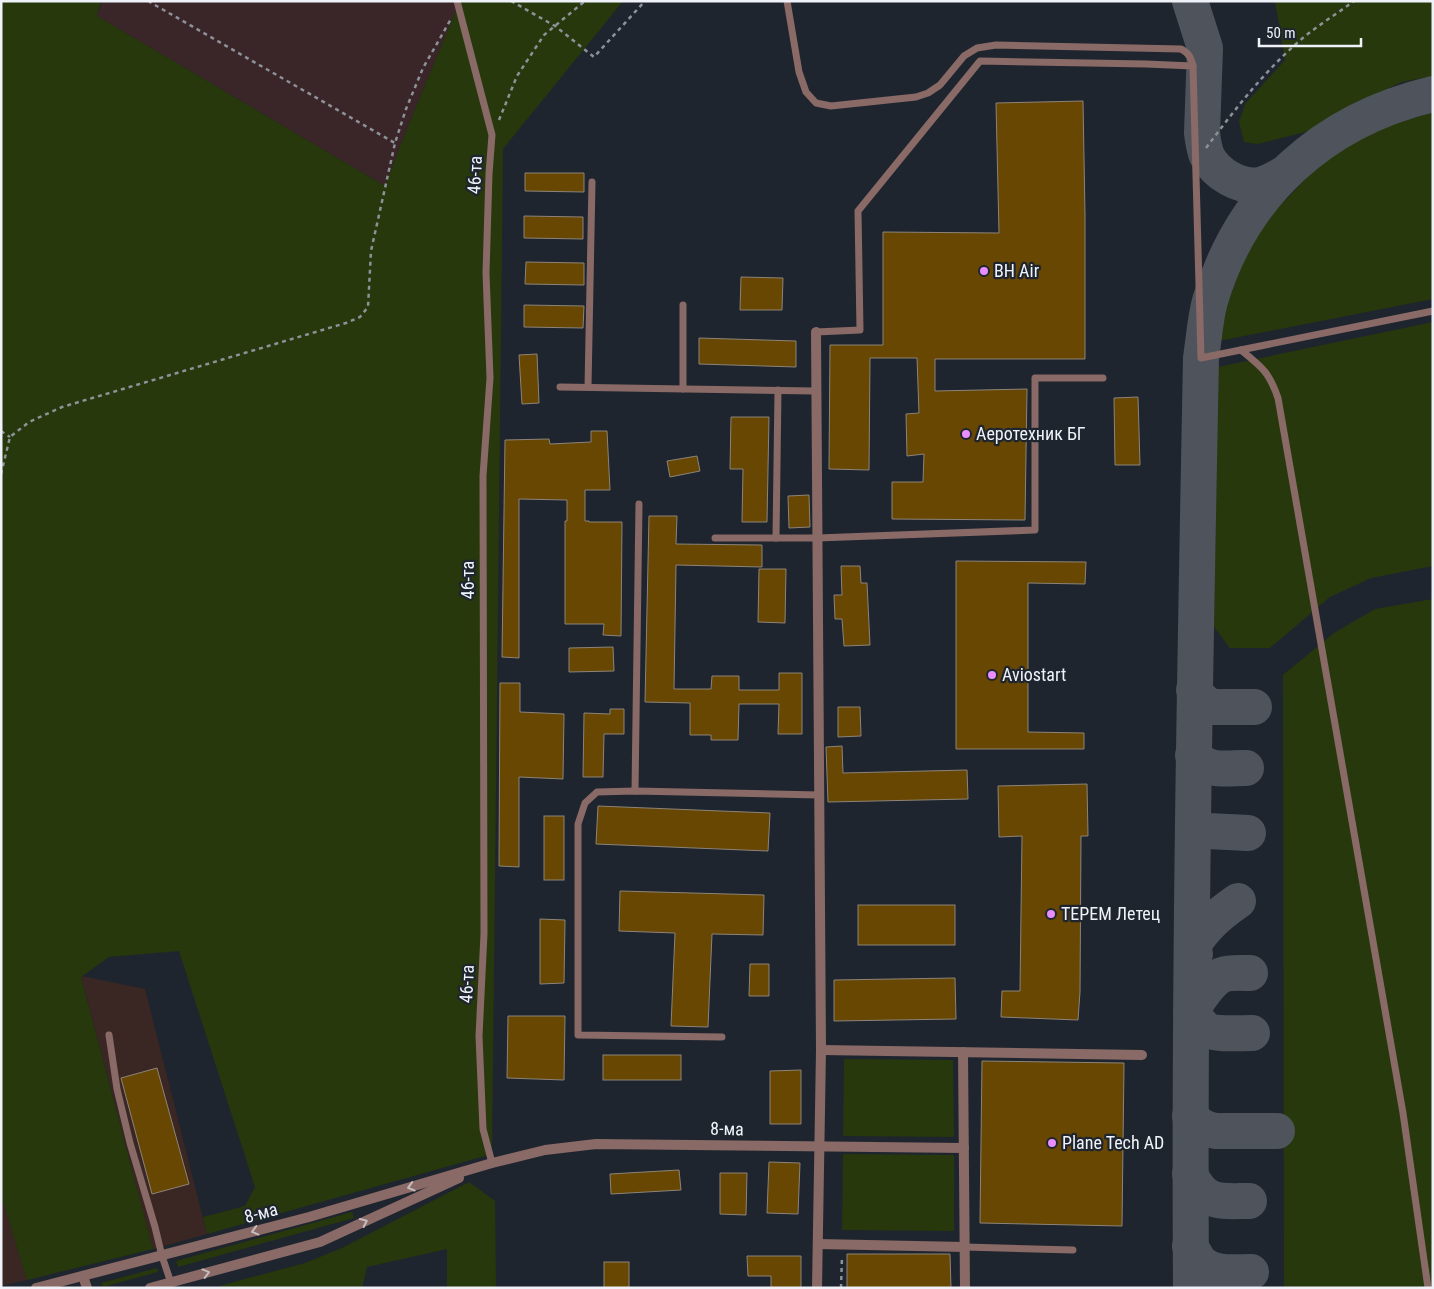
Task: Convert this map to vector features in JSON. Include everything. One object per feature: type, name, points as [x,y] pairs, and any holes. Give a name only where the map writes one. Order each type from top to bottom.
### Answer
[{"type":"street","points":[[816,332],[821,1050],[817,1288]]},
{"type":"street","points":[[821,1050],[1142,1055]]},
{"type":"street","points":[[963,1052],[965,1288]]},
{"type":"street","name":"8-ма","points":[[36,1288],[309,1217],[492,1163],[545,1150],[596,1144],[964,1148]]},
{"type":"street","name":"8-ма","points":[[150,1288],[320,1242],[492,1163]]},
{"type":"street","points":[[818,1244],[965,1247]]},
{"type":"street","points":[[83,1276],[87,1288]]},
{"type":"lane","name":"46-та","points":[[457,1],[492,135],[486,273],[490,378],[483,476],[484,934],[479,1036],[483,1129],[492,1163]]},
{"type":"lane","points":[[786,1],[799,72],[806,92],[816,103],[831,106],[916,97],[928,93],[940,85],[964,56],[977,48],[996,45],[1181,49],[1187,52],[1193,66],[1201,358],[1433,311]]},
{"type":"lane","points":[[816,332],[860,330],[858,211],[980,61],[1193,66]]},
{"type":"lane","points":[[588,387],[592,182]]},
{"type":"lane","points":[[683,305],[683,389]]},
{"type":"lane","points":[[1241,350],[1264,369],[1272,382],[1278,398],[1401,1103],[1428,1288]]},
{"type":"lane","points":[[715,538],[817,538],[1036,530],[1035,378],[1103,378]]},
{"type":"lane","points":[[560,387],[816,391]]},
{"type":"lane","points":[[776,538],[778,390]]},
{"type":"lane","points":[[635,791],[639,504]]},
{"type":"lane","points":[[722,1037],[578,1035],[578,824],[585,803],[597,792],[635,791],[819,795]]},
{"type":"lane","points":[[109,1035],[119,1098],[171,1283]]},
{"type":"lane","points":[[965,1247],[1073,1250]]},
{"type":"path","points":[[148,1],[395,143]]},
{"type":"path","points":[[511,1],[555,26],[594,57],[644,1]]},
{"type":"path","points":[[492,135],[517,76],[544,35],[585,1]]},
{"type":"path","points":[[1205,149],[1238,104],[1270,70],[1305,36],[1354,1]]},
{"type":"path","points":[[1,474],[10,437],[29,422],[62,408],[346,323],[360,317],[368,307],[372,251],[395,143],[406,109],[423,68],[452,17]]},
{"type":"path","points":[[1,432],[10,437]]},
{"type":"path","points":[[841,1288],[842,1244]]},
{"type":"shaded area","points":[[102,1],[460,1],[385,186],[97,16]]},
{"type":"shaded area","points":[[81,976],[145,989],[207,1234],[153,1249]]},
{"type":"shaded area","points":[[1,1194],[27,1280],[1,1286]]},
{"type":"green space","points":[[1,1],[101,1],[97,16],[385,186],[460,1],[623,1],[503,149],[492,1154],[207,1234],[203,1217],[245,1206],[255,1187],[179,951],[109,957],[81,977],[153,1249],[27,1280],[1,1195],[1,448],[3,440],[1,438]]},
{"type":"green space","points":[[1275,1],[1433,1],[1433,76],[1402,82],[1352,105],[1309,131],[1258,144],[1244,142],[1239,122],[1245,104],[1285,60]]},
{"type":"green space","points":[[1433,112],[1433,299],[1219,341],[1222,320],[1244,258],[1270,216],[1322,162],[1372,131]]},
{"type":"green space","points":[[1433,322],[1433,566],[1371,578],[1330,597],[1270,648],[1230,648],[1214,627],[1218,367]]},
{"type":"green space","points":[[1433,599],[1433,1288],[1284,1288],[1283,675],[1334,633],[1375,609]]},
{"type":"green space","points":[[844,1059],[953,1060],[954,1137],[843,1136]]},
{"type":"green space","points":[[843,1154],[954,1155],[954,1231],[842,1230]]},
{"type":"green space","points":[[469,1182],[495,1201],[496,1288],[447,1288],[447,1249],[367,1267],[362,1288],[235,1288],[219,1286],[305,1263],[342,1248]]},
{"type":"green space","points":[[352,1212],[354,1218],[178,1267],[176,1261]]},
{"type":"green space","points":[[157,1268],[158,1272],[103,1287],[101,1283]]},
{"type":"building","points":[[1083,101],[1085,359],[935,359],[935,391],[1027,389],[1025,520],[892,519],[892,482],[923,482],[924,454],[907,456],[906,414],[919,413],[917,358],[870,358],[869,470],[829,469],[830,345],[883,345],[883,232],[999,233],[996,103]]},
{"type":"building","points":[[525,173],[584,173],[584,192],[525,191]]},
{"type":"building","points":[[524,216],[583,217],[583,239],[524,238]]},
{"type":"building","points":[[526,262],[584,263],[584,285],[525,284]]},
{"type":"building","points":[[741,277],[783,278],[782,310],[740,310]]},
{"type":"building","points":[[524,305],[584,306],[583,328],[524,327]]},
{"type":"building","points":[[699,338],[796,341],[796,367],[699,364]]},
{"type":"building","points":[[537,354],[539,403],[522,404],[519,355]]},
{"type":"building","points":[[1138,397],[1140,465],[1115,465],[1114,398]]},
{"type":"building","points":[[731,417],[769,417],[767,522],[742,522],[743,469],[730,469]]},
{"type":"building","points":[[591,431],[607,431],[610,490],[585,490],[585,521],[622,522],[621,636],[603,635],[604,624],[565,624],[565,521],[567,521],[567,500],[519,499],[519,658],[502,657],[505,440],[549,439],[550,444],[591,442]]},
{"type":"building","points":[[697,456],[700,471],[670,477],[667,461]]},
{"type":"building","points":[[809,495],[810,527],[789,528],[788,496]]},
{"type":"building","points":[[649,516],[677,516],[676,544],[762,545],[762,567],[676,565],[674,689],[711,689],[712,676],[739,676],[739,690],[779,690],[779,673],[802,673],[802,734],[778,734],[779,704],[739,704],[738,740],[711,740],[711,735],[690,735],[690,703],[645,702]]},
{"type":"building","name":"Aviostart","points":[[956,561],[1086,562],[1085,584],[1028,583],[1028,732],[1084,733],[1084,749],[956,749]]},
{"type":"building","points":[[841,566],[860,566],[861,583],[867,583],[870,645],[844,646],[842,619],[835,619],[834,595],[842,595]]},
{"type":"building","points":[[759,569],[786,569],[785,623],[758,622]]},
{"type":"building","points":[[613,647],[614,671],[569,672],[569,648]]},
{"type":"building","points":[[500,683],[520,683],[520,712],[564,714],[563,779],[519,777],[519,867],[499,866]]},
{"type":"building","points":[[838,707],[860,707],[861,736],[838,737]]},
{"type":"building","points":[[610,709],[624,709],[624,734],[604,734],[603,777],[583,777],[584,713],[610,714]]},
{"type":"building","points":[[842,746],[843,773],[967,770],[968,799],[828,802],[826,747]]},
{"type":"building","points":[[1087,784],[1088,836],[1081,836],[1080,992],[1078,1020],[1001,1017],[1002,991],[1020,991],[1022,836],[999,837],[998,786]]},
{"type":"building","points":[[598,806],[770,813],[768,851],[596,844]]},
{"type":"building","points":[[544,816],[564,816],[564,880],[544,880]]},
{"type":"building","points":[[620,891],[764,895],[763,935],[712,934],[708,1027],[671,1026],[675,933],[619,931]]},
{"type":"building","points":[[858,905],[955,905],[955,945],[858,945]]},
{"type":"building","points":[[540,919],[565,920],[564,983],[540,984]]},
{"type":"building","points":[[750,964],[769,964],[769,996],[749,996]]},
{"type":"building","points":[[955,978],[956,1019],[834,1021],[834,980]]},
{"type":"building","points":[[508,1016],[565,1016],[564,1080],[507,1078]]},
{"type":"building","points":[[603,1055],[681,1055],[681,1080],[603,1080]]},
{"type":"building","name":"Plane Tech AD","points":[[982,1061],[1124,1063],[1122,1226],[980,1223]]},
{"type":"building","points":[[157,1068],[189,1184],[152,1194],[121,1078]]},
{"type":"building","points":[[801,1070],[801,1124],[770,1124],[770,1071]]},
{"type":"building","points":[[769,1162],[800,1163],[798,1214],[767,1213]]},
{"type":"building","points":[[679,1170],[681,1190],[611,1194],[610,1174]]},
{"type":"building","points":[[720,1173],[747,1173],[746,1215],[720,1214]]},
{"type":"building","points":[[847,1254],[950,1254],[951,1288],[847,1288]]},
{"type":"building","points":[[747,1256],[801,1256],[801,1288],[771,1288],[771,1276],[748,1276]]},
{"type":"building","points":[[604,1262],[629,1262],[629,1288],[604,1288]]},
{"type":"taxiway","points":[[1190,1],[1205,48],[1202,133],[1207,156],[1216,169],[1237,182],[1260,185],[1282,175]]},
{"type":"taxiway","points":[[1191,1288],[1192,939],[1201,358],[1208,308],[1224,262],[1243,227],[1266,195],[1292,167],[1323,142],[1356,122],[1393,106],[1433,94]]},
{"type":"taxiway","points":[[1194,690],[1204,702],[1213,707],[1254,707]]},
{"type":"taxiway","points":[[1193,755],[1199,761],[1211,767],[1224,769],[1246,768]]},
{"type":"taxiway","points":[[1193,822],[1203,830],[1248,833]]},
{"type":"taxiway","points":[[1195,954],[1192,947],[1202,933],[1218,916],[1238,901]]},
{"type":"taxiway","points":[[1250,973],[1228,973],[1222,975],[1205,991],[1191,1011],[1202,1026],[1211,1032],[1252,1033]]},
{"type":"taxiway","points":[[1190,1116],[1202,1126],[1216,1131],[1277,1131]]},
{"type":"taxiway","points":[[1190,1174],[1201,1191],[1207,1196],[1221,1201],[1249,1201]]},
{"type":"taxiway","points":[[1190,1246],[1201,1263],[1206,1267],[1225,1272],[1251,1272]]},
{"type":"place","name":"BH Air","points":[[984,271]]},
{"type":"place","name":"Аеротехник БГ","points":[[966,434]]},
{"type":"place","name":"Aviostart","points":[[992,675]]},
{"type":"place","name":"ТЕРЕМ Летец","points":[[1051,914]]},
{"type":"place","name":"Plane Tech AD","points":[[1052,1143]]}]
